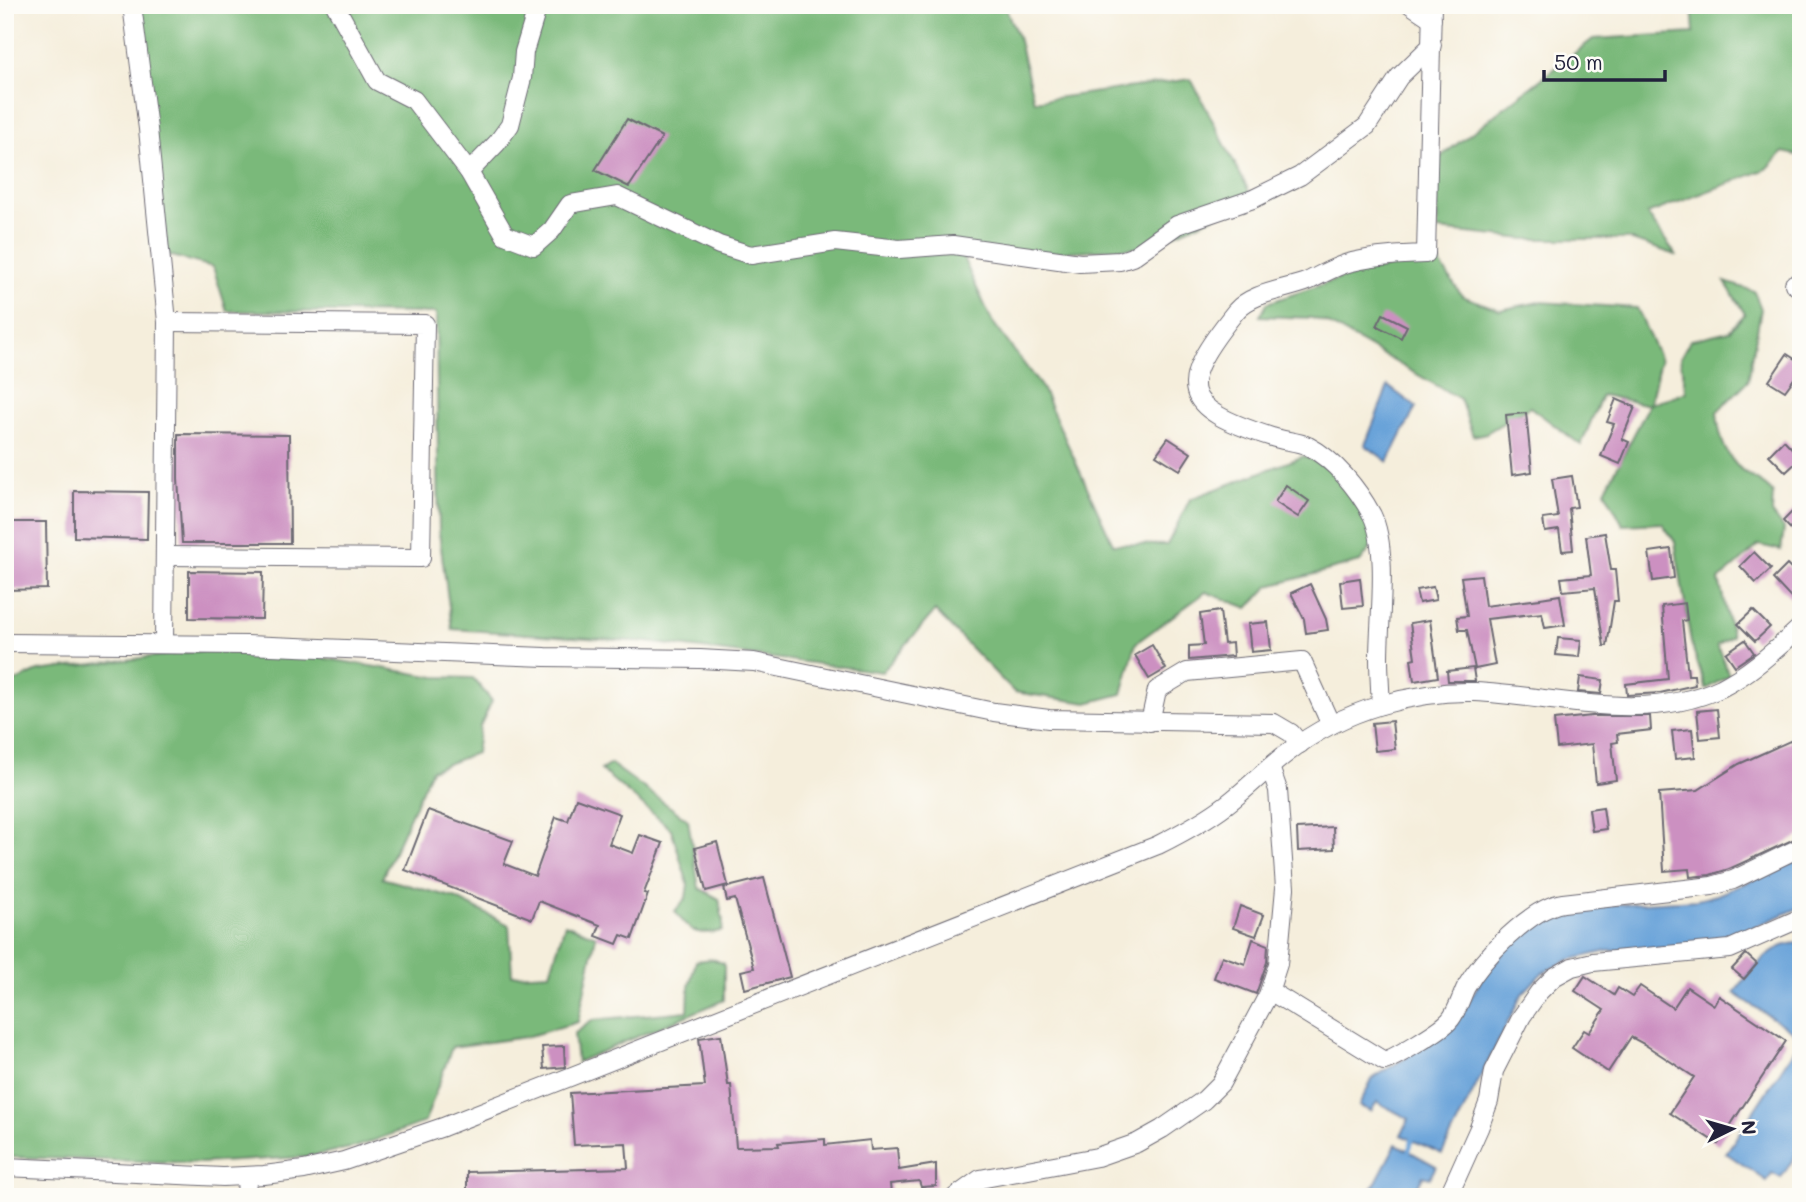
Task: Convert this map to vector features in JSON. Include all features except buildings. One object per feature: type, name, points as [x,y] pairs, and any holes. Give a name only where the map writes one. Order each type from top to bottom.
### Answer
[{"type":"street","points":[[132,5],[148,129],[167,322],[164,644]]},
{"type":"street","points":[[335,5],[377,81],[414,100],[469,172],[505,235],[534,246],[552,230],[570,204],[617,196],[719,245],[751,255],[835,242],[899,249],[953,245],[1080,263],[1120,261],[1132,257],[1177,225],[1253,199],[1300,176],[1367,126],[1399,77],[1432,45]]},
{"type":"street","points":[[469,172],[510,125],[522,78],[524,52],[537,9],[543,5]]},
{"type":"street","points":[[1381,705],[1381,549],[1378,527],[1371,514],[1347,480],[1324,456],[1306,445],[1234,424],[1206,408],[1196,397],[1194,374],[1213,340],[1241,305],[1351,262],[1426,254],[1432,12],[1411,5]]},
{"type":"street","points":[[166,556],[422,558],[425,324],[167,322]]},
{"type":"street","points":[[5,1167],[247,1177],[304,1170],[344,1161],[443,1127],[1150,848],[1216,812],[1300,744],[1331,725],[1381,705],[1420,696],[1457,692],[1617,706],[1679,701],[1707,694],[1733,681],[1757,665],[1801,627]]},
{"type":"street","points":[[5,643],[247,645],[754,663],[994,712],[1049,719],[1274,723],[1291,733],[1300,744]]},
{"type":"street","points":[[1150,722],[1157,690],[1187,672],[1302,661],[1331,725]]},
{"type":"street","points":[[955,1197],[980,1179],[1104,1155],[1137,1143],[1204,1100],[1221,1083],[1270,991],[1278,964],[1285,888],[1279,790],[1270,767]]},
{"type":"street","points":[[1270,991],[1384,1061],[1450,1021],[1466,988],[1487,958],[1547,907],[1712,886],[1733,880],[1801,847]]},
{"type":"street","points":[[1448,1197],[1489,1101],[1494,1071],[1527,1007],[1554,977],[1572,967],[1593,962],[1731,949],[1801,918]]},
{"type":"street","points":[[246,1197],[247,1177]]},
{"type":"green space","points":[[140,5],[1004,5],[1018,37],[1034,101],[1191,79],[1253,199],[1146,247],[963,258],[992,321],[1042,388],[1113,544],[1167,545],[1190,499],[1304,456],[1349,477],[1375,543],[1360,562],[1269,586],[1248,608],[1206,592],[1136,643],[1122,694],[1087,703],[1014,692],[935,611],[882,672],[647,642],[452,629],[439,533],[436,313],[227,311],[213,267],[168,255]]},
{"type":"green space","points":[[1692,5],[1801,5],[1801,156],[1783,152],[1767,169],[1647,214],[1676,255],[1629,239],[1525,239],[1438,230],[1435,161],[1593,39],[1694,33]]},
{"type":"green space","points":[[1435,256],[1462,296],[1500,310],[1539,302],[1637,308],[1660,360],[1650,404],[1686,392],[1680,358],[1690,340],[1729,331],[1745,314],[1725,282],[1754,291],[1761,309],[1748,381],[1717,412],[1718,422],[1725,448],[1735,463],[1773,493],[1772,513],[1784,529],[1781,550],[1759,545],[1719,580],[1732,636],[1717,645],[1729,675],[1706,689],[1691,643],[1675,542],[1662,523],[1623,525],[1605,491],[1649,405],[1602,395],[1581,445],[1530,407],[1486,433],[1473,436],[1460,399],[1327,323],[1312,318],[1260,316],[1267,303],[1345,277]]},
{"type":"green space","points":[[247,645],[435,677],[473,678],[492,701],[480,726],[476,753],[431,770],[382,878],[455,898],[509,925],[512,975],[550,973],[565,924],[596,936],[578,1022],[526,1037],[452,1047],[425,1122],[356,1147],[305,1157],[202,1163],[5,1157],[5,686],[38,671]]},
{"type":"green space","points":[[611,764],[688,820],[699,888],[719,899],[722,931],[694,931],[675,911],[686,898],[688,884],[671,829],[601,770]]},
{"type":"green space","points":[[713,959],[724,964],[724,1000],[577,1062],[574,1034],[593,1020],[688,1011],[689,987],[696,961]]},
{"type":"water","points":[[1388,386],[1416,407],[1388,462],[1365,445]]},
{"type":"water","points":[[1801,859],[1801,907],[1738,934],[1670,948],[1608,951],[1569,960],[1542,973],[1522,994],[1442,1154],[1401,1135],[1409,1119],[1377,1102],[1371,1111],[1359,1106],[1372,1079],[1455,1026],[1482,978],[1506,949],[1535,928],[1570,912],[1605,905],[1697,900],[1717,895]]},
{"type":"water","points":[[1801,943],[1801,1037],[1734,993],[1770,953],[1780,947]]},
{"type":"water","points":[[1800,1041],[1801,1147],[1781,1178],[1772,1173],[1767,1181],[1726,1153]]},
{"type":"water","points":[[1396,1144],[1436,1166],[1430,1178],[1423,1176],[1412,1197],[1368,1197]]},
{"type":"waterway","points":[[1407,1156],[1414,1135]]}]
